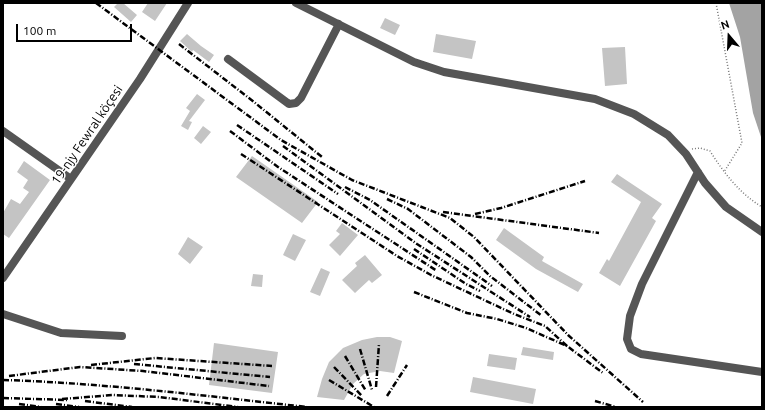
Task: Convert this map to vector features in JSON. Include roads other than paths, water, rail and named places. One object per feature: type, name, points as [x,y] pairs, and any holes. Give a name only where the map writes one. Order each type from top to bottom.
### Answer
[{"type":"street","name":"19-njy Fewral köçesi","points":[[3,278],[140,79],[188,3]]},
{"type":"street","points":[[296,3],[414,62],[444,72],[595,99],[634,114],[668,135],[682,149],[726,207],[762,232]]},
{"type":"street","points":[[228,59],[288,104],[296,103],[301,98],[339,24]]},
{"type":"street","points":[[3,131],[71,180]]},
{"type":"street","points":[[698,172],[642,284],[630,316],[627,339],[631,349],[641,354],[762,372]]},
{"type":"street","points":[[3,314],[61,333],[122,336]]},
{"type":"railway","points":[[96,3],[281,140],[352,180],[450,218],[474,237],[568,335],[643,402]]},
{"type":"railway","points":[[179,44],[322,157]]},
{"type":"railway","points":[[237,125],[338,194]]},
{"type":"railway","points":[[230,131],[278,167],[437,271]]},
{"type":"railway","points":[[283,146],[417,244],[530,317]]},
{"type":"railway","points":[[241,154],[397,256],[431,275],[514,314],[545,326],[567,346]]},
{"type":"railway","points":[[475,214],[501,208],[585,181]]},
{"type":"railway","points":[[345,187],[370,200],[492,286]]},
{"type":"railway","points":[[387,199],[408,209],[471,257],[490,276],[542,316]]},
{"type":"railway","points":[[443,212],[599,233]]},
{"type":"railway","points":[[414,249],[466,284],[480,291]]},
{"type":"railway","points":[[414,292],[467,313],[497,319],[526,328],[567,346],[603,373]]},
{"type":"railway","points":[[376,387],[379,344]]},
{"type":"railway","points":[[360,349],[372,390]]},
{"type":"railway","points":[[345,356],[366,391]]},
{"type":"railway","points":[[91,365],[155,358],[272,366]]},
{"type":"railway","points":[[134,364],[270,377]]},
{"type":"railway","points":[[387,396],[407,365]]},
{"type":"railway","points":[[9,376],[80,367],[143,371],[269,386]]},
{"type":"railway","points":[[334,367],[362,396]]},
{"type":"railway","points":[[3,380],[117,387],[307,407]]},
{"type":"railway","points":[[329,380],[374,407]]},
{"type":"railway","points":[[62,399],[113,395],[159,397],[238,407]]},
{"type":"railway","points":[[3,398],[67,400]]},
{"type":"railway","points":[[85,401],[132,407]]},
{"type":"railway","points":[[595,401],[616,407]]},
{"type":"railway","points":[[19,404],[41,407]]},
{"type":"railway","points":[[56,404],[79,407]]}]
